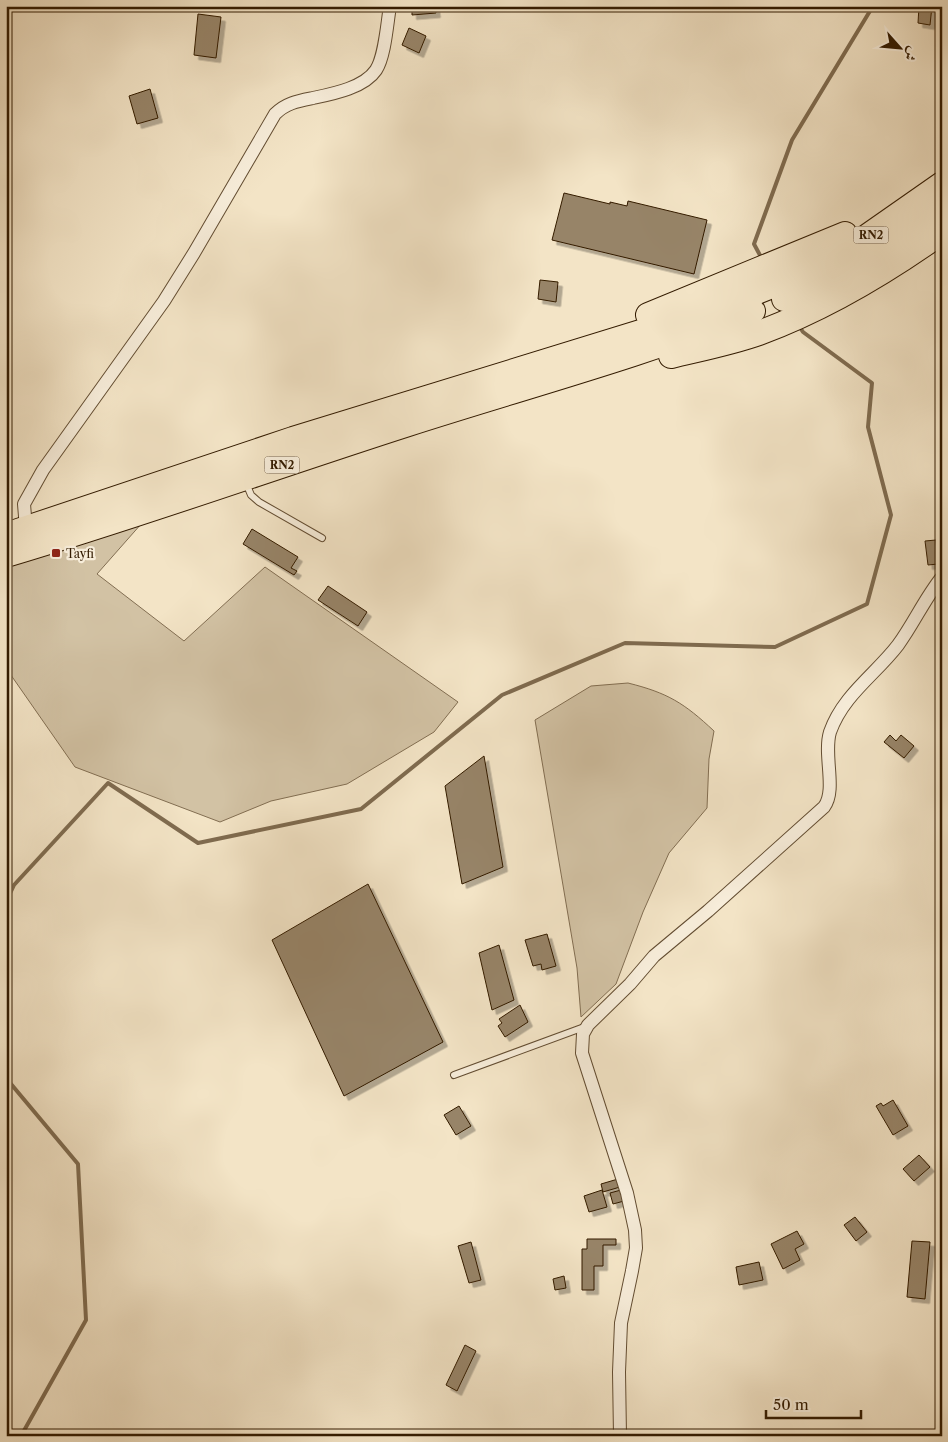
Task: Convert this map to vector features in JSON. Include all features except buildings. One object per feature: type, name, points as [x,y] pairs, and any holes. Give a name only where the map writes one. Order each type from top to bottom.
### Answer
[{"type":"highway","points":[[744,306],[791,257],[827,243],[862,225],[942,170]]},
{"type":"highway","name":"RN2","points":[[6,555],[703,330],[849,249],[942,184]]},
{"type":"highway","name":"RN2","points":[[16,532],[293,439],[532,365],[744,306],[842,274],[876,255],[942,208]]},
{"type":"highway","points":[[744,306],[819,305],[879,274],[942,232]]},
{"type":"street","points":[[16,532],[24,504],[43,470],[164,301],[275,114],[285,104],[327,95],[364,80],[374,73],[379,61],[390,6]]},
{"type":"street","points":[[620,1436],[619,1372],[621,1322],[636,1248],[635,1230],[627,1193],[582,1053],[581,1042],[588,1025],[630,984],[654,956],[708,911],[824,807],[830,795],[827,748],[830,732],[838,715],[864,680],[899,644],[928,594],[942,577]]},
{"type":"lane","points":[[244,477],[251,495],[258,502],[322,538]]},
{"type":"lane","points":[[454,1074],[588,1025]]},
{"type":"shaded area","points":[[142,523],[97,574],[184,641],[265,567],[458,702],[434,732],[347,784],[271,801],[220,822],[75,767],[6,668],[6,566]]},
{"type":"shaded area","points":[[628,683],[675,700],[694,713],[714,731],[709,759],[707,808],[669,853],[643,912],[616,984],[581,1017],[577,968],[535,720],[591,686]]},
{"type":"waterway","points":[[762,259],[754,244],[792,140],[873,6]]},
{"type":"waterway","points":[[6,902],[14,885],[108,783],[198,843],[361,809],[502,695],[625,643],[775,647],[867,604],[891,515],[868,427],[872,383],[803,332],[799,326]]},
{"type":"waterway","points":[[6,1078],[78,1164],[86,1320],[21,1436]]},
{"type":"place","name":"Tayfi","points":[[56,553]]}]
